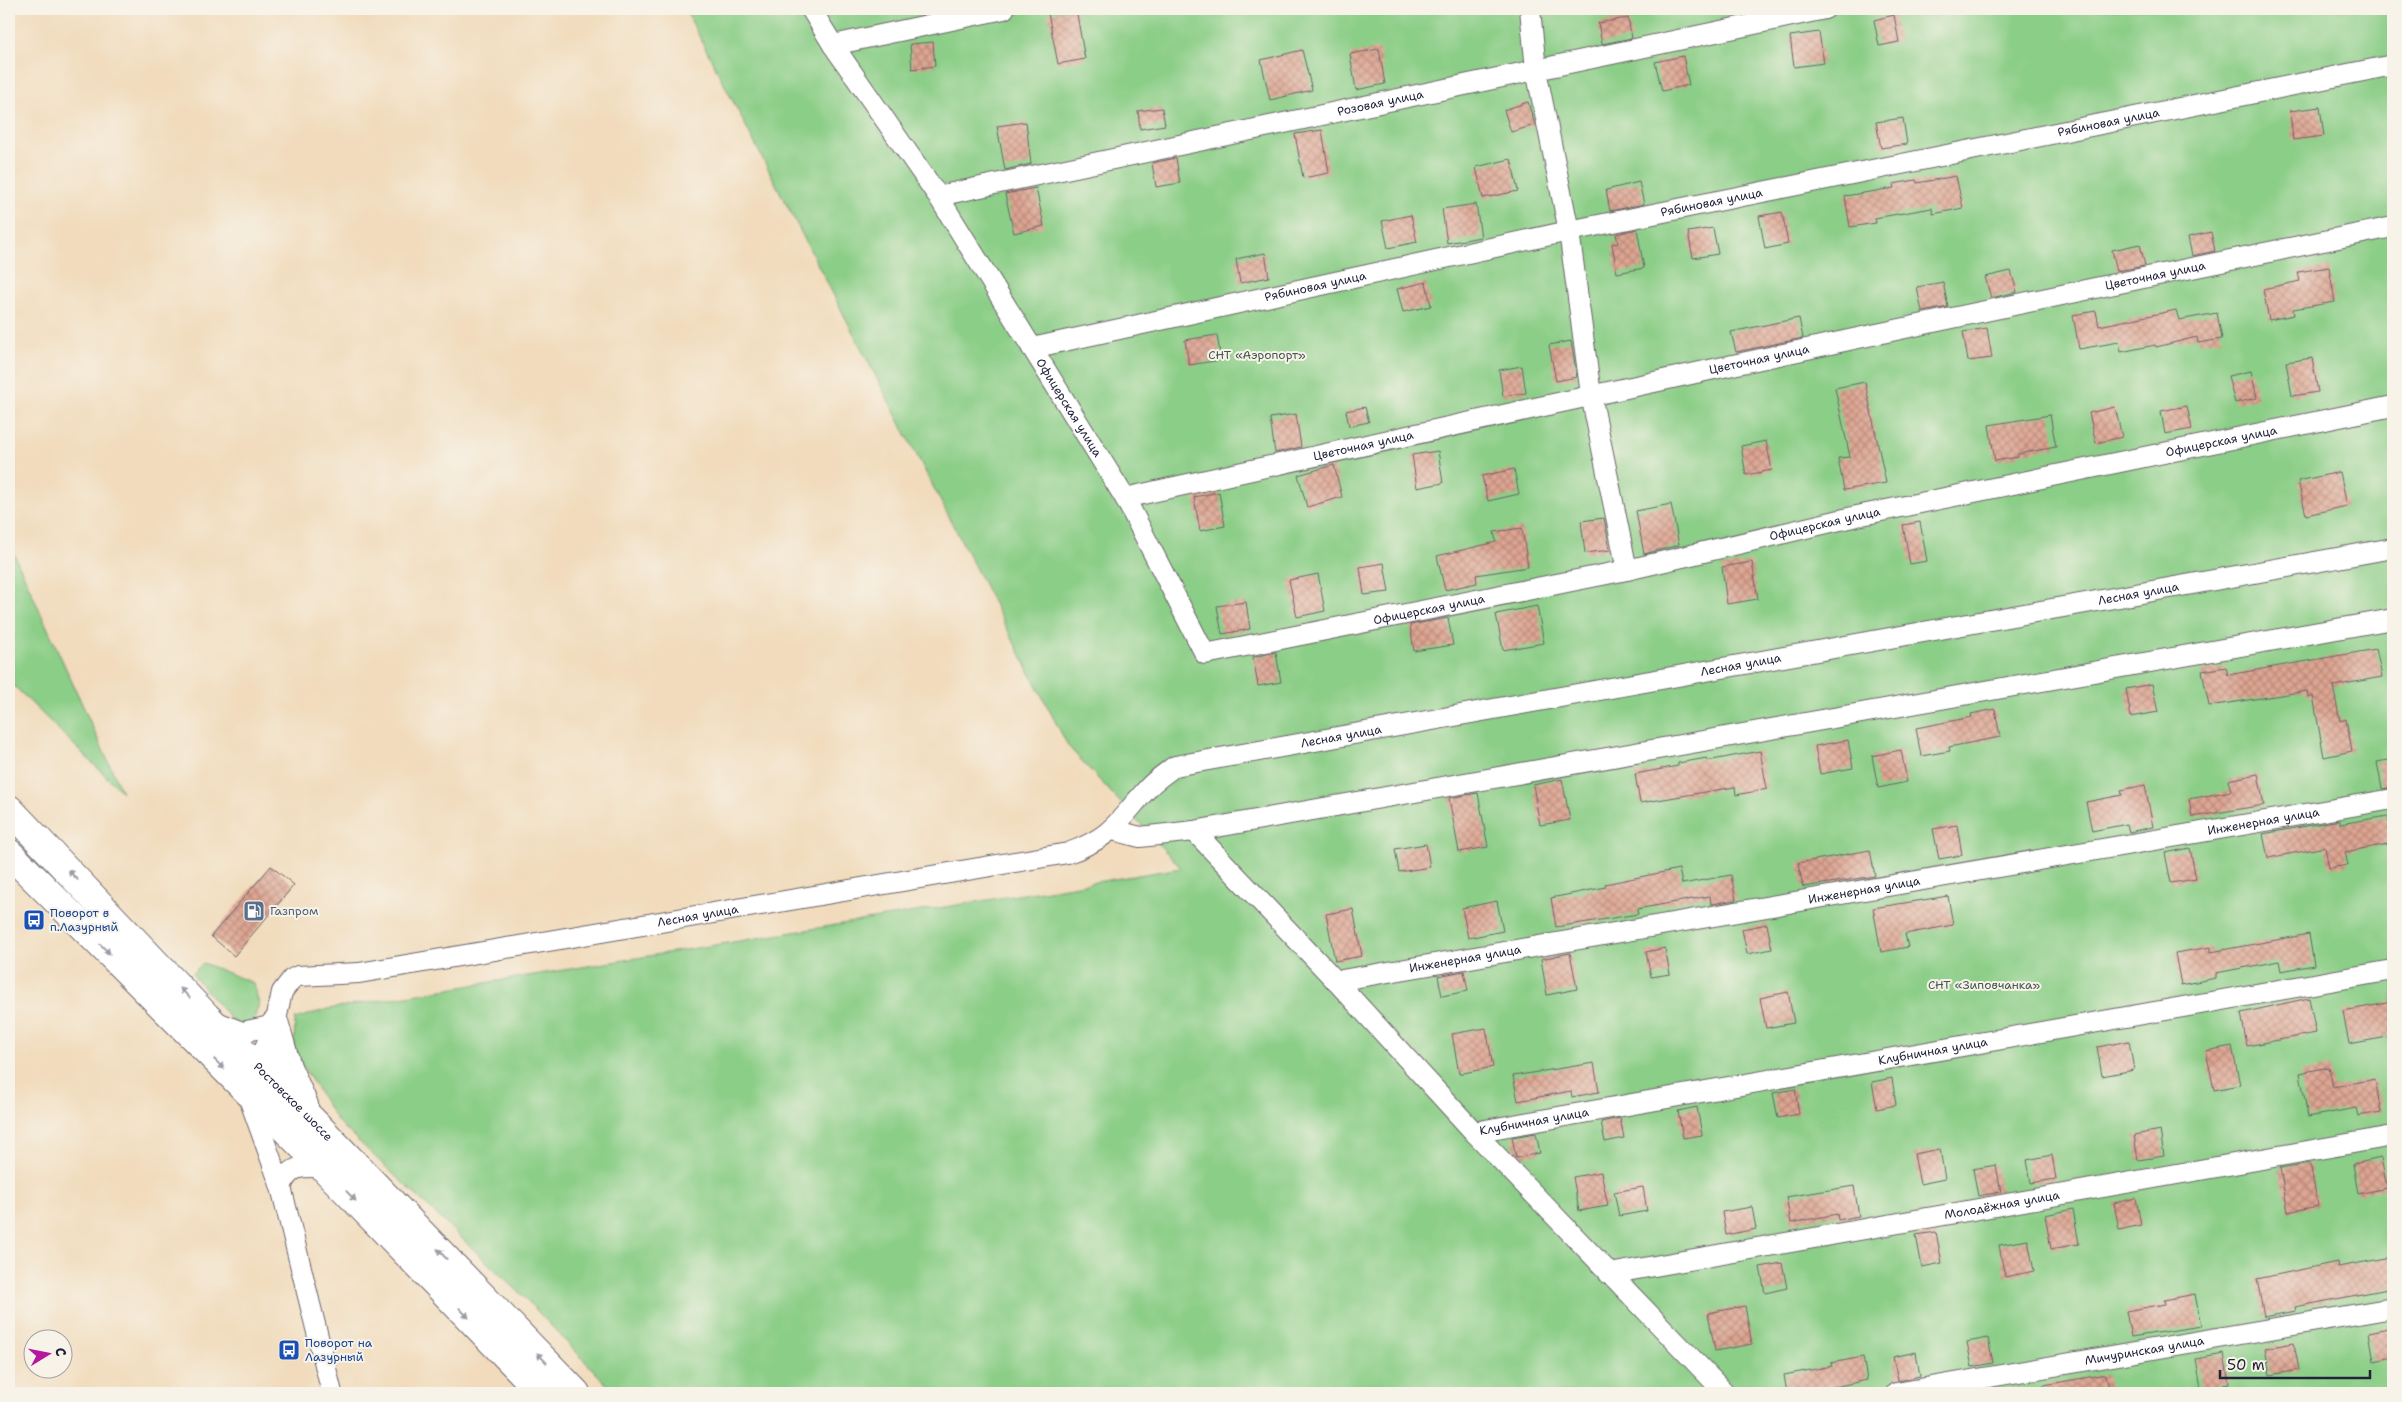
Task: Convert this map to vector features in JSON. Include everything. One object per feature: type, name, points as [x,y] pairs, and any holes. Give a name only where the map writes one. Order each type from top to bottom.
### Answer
[{"type":"highway","name":"Ростовское шоссе","points":[[9,809],[207,1017],[251,1078],[323,1167],[542,1393]]},
{"type":"highway","name":"Ростовское шоссе","points":[[9,853],[251,1078],[310,1118],[576,1393]]},
{"type":"highway","points":[[275,1025],[287,1066],[310,1118]]},
{"type":"street","name":"Офицерская улица","points":[[811,9],[834,46],[938,196],[1125,498],[1206,654],[1627,570],[1857,516],[2393,406]]},
{"type":"street","points":[[834,46],[1004,9]]},
{"type":"street","points":[[1530,9],[1536,70],[1569,231],[1591,395],[1627,570]]},
{"type":"street","name":"Розовая улица","points":[[938,196],[1825,9]]},
{"type":"street","name":"Рябиновая улица","points":[[1032,348],[1569,231],[2393,66]]},
{"type":"street","name":"Цветочная улица","points":[[1125,498],[1591,395],[2216,262],[2393,227]]},
{"type":"street","name":"Лесная улица","points":[[275,1025],[282,992],[292,979],[305,975],[359,973],[1068,853],[1092,844],[1113,830],[1149,786],[1175,766],[2393,548]]},
{"type":"street","points":[[1113,830],[1140,837],[1194,831],[2393,619]]},
{"type":"street","name":"Инженерная улица","points":[[1336,981],[2393,799]]},
{"type":"street","points":[[1194,831],[1336,981],[1474,1132],[1725,1393]]},
{"type":"street","name":"Клубничная улица","points":[[1474,1132],[2393,970]]},
{"type":"street","points":[[207,1017],[226,1027],[242,1032],[275,1025]]},
{"type":"street","points":[[275,1025],[251,1078],[281,1187],[332,1393]]},
{"type":"street","name":"Молодёжная улица","points":[[1609,1274],[2393,1136]]},
{"type":"street","points":[[281,1187],[286,1176],[293,1170],[301,1167],[323,1167]]},
{"type":"street","name":"Мичуринская улица","points":[[1896,1393],[2393,1308]]},
{"type":"green space","points":[[685,9],[2393,9],[2393,1393],[615,1393],[522,1295],[337,1121],[294,1052],[295,1019],[328,1009],[1181,868],[1068,746]]},
{"type":"green space","points":[[9,543],[122,792],[9,681]]},
{"type":"green space","points":[[203,963],[253,983],[259,1004],[253,1022],[238,1027],[192,974]]},
{"type":"building","points":[[1076,9],[1085,59],[1058,64],[1048,13]]},
{"type":"building","points":[[1894,15],[1899,42],[1879,46],[1874,20]]},
{"type":"building","points":[[1628,18],[1632,38],[1602,44],[1598,23]]},
{"type":"building","points":[[1819,32],[1824,63],[1794,67],[1790,36]]},
{"type":"building","points":[[933,42],[935,66],[912,69],[910,44]]},
{"type":"building","points":[[1379,49],[1385,84],[1356,90],[1350,54]]},
{"type":"building","points":[[1302,50],[1312,90],[1270,100],[1261,60]]},
{"type":"building","points":[[1683,56],[1689,85],[1662,91],[1655,62]]},
{"type":"building","points":[[1528,102],[1535,125],[1511,132],[1504,110]]},
{"type":"building","points":[[2320,107],[2324,136],[2293,140],[2290,111]]},
{"type":"building","points":[[1162,108],[1165,125],[1140,129],[1138,111]]},
{"type":"building","points":[[1903,118],[1907,144],[1881,148],[1876,122]]},
{"type":"building","points":[[1026,122],[1031,164],[1005,170],[997,126]]},
{"type":"building","points":[[1322,130],[1329,173],[1303,178],[1295,134]]},
{"type":"building","points":[[1176,158],[1180,183],[1156,187],[1152,163]]},
{"type":"building","points":[[1511,159],[1518,191],[1483,198],[1476,167]]},
{"type":"building","points":[[1956,176],[1963,208],[1933,214],[1932,208],[1875,218],[1876,223],[1850,227],[1845,196],[1894,188],[1893,184],[1916,180],[1917,183]]},
{"type":"building","points":[[1639,182],[1644,204],[1610,211],[1606,190]]},
{"type":"building","points":[[1036,188],[1044,226],[1014,233],[1005,194]]},
{"type":"building","points":[[1476,204],[1481,237],[1447,243],[1442,209]]},
{"type":"building","points":[[1782,212],[1788,244],[1765,249],[1759,216]]},
{"type":"building","points":[[1411,215],[1417,242],[1388,248],[1382,221]]},
{"type":"building","points":[[1713,228],[1718,254],[1693,258],[1688,232]]},
{"type":"building","points":[[1637,229],[1644,268],[1617,273],[1612,244],[1618,243],[1616,234]]},
{"type":"building","points":[[2211,232],[2215,251],[2192,256],[2188,237]]},
{"type":"building","points":[[2140,244],[2145,266],[2117,271],[2112,250]]},
{"type":"building","points":[[1265,253],[1269,277],[1240,283],[1236,259]]},
{"type":"building","points":[[2329,267],[2335,302],[2293,309],[2294,315],[2269,320],[2263,289],[2300,281],[2298,272]]},
{"type":"building","points":[[2011,271],[2017,292],[1991,298],[1985,277]]},
{"type":"building","points":[[1426,282],[1431,306],[1403,312],[1397,289]]},
{"type":"building","points":[[1943,282],[1948,307],[1922,312],[1917,287]]},
{"type":"building","points":[[2176,310],[2179,320],[2217,313],[2222,339],[2198,343],[2197,337],[2156,347],[2155,345],[2121,352],[2119,342],[2079,349],[2073,315],[2096,311],[2099,326]]},
{"type":"building","points":[[1799,318],[1803,338],[1736,352],[1731,332]]},
{"type":"building","points":[[1987,328],[1992,358],[1968,361],[1963,332]]},
{"type":"building","points":[[1217,335],[1221,360],[1189,365],[1185,340]]},
{"type":"building","points":[[1571,341],[1577,377],[1556,381],[1549,345]]},
{"type":"building","points":[[2312,358],[2318,392],[2292,396],[2286,362]]},
{"type":"building","points":[[1522,366],[1526,393],[1503,396],[1499,370]]},
{"type":"building","points":[[2251,371],[2257,398],[2235,403],[2228,376]]},
{"type":"building","points":[[1865,382],[1886,483],[1844,490],[1838,458],[1850,457],[1835,388]]},
{"type":"building","points":[[2187,406],[2192,429],[2165,434],[2161,411]]},
{"type":"building","points":[[1365,407],[1369,422],[1349,426],[1346,411]]},
{"type":"building","points":[[2115,407],[2122,437],[2096,443],[2089,413]]},
{"type":"building","points":[[1296,414],[1301,447],[1275,453],[1270,418]]},
{"type":"building","points":[[2050,415],[2056,447],[2018,454],[2018,457],[1995,461],[1989,425]]},
{"type":"building","points":[[1766,441],[1772,470],[1746,475],[1741,446]]},
{"type":"building","points":[[1438,451],[1443,483],[1417,488],[1412,455]]},
{"type":"building","points":[[1334,465],[1342,497],[1307,507],[1298,475]]},
{"type":"building","points":[[1514,469],[1519,494],[1488,501],[1482,476]]},
{"type":"building","points":[[2340,472],[2347,506],[2306,515],[2298,481]]},
{"type":"building","points":[[1219,492],[1225,526],[1200,531],[1194,497]]},
{"type":"building","points":[[1671,504],[1679,545],[1644,554],[1636,511]]},
{"type":"building","points":[[1604,518],[1610,550],[1585,553],[1581,521]]},
{"type":"building","points":[[1920,522],[1927,561],[1910,564],[1903,525]]},
{"type":"building","points":[[1522,528],[1528,567],[1476,575],[1477,583],[1445,590],[1437,556],[1496,542],[1494,532]]},
{"type":"building","points":[[1752,562],[1758,599],[1727,604],[1722,567]]},
{"type":"building","points":[[1384,563],[1389,592],[1364,595],[1360,567]]},
{"type":"building","points":[[1318,574],[1325,611],[1297,617],[1289,580]]},
{"type":"building","points":[[1246,602],[1250,629],[1222,634],[1217,606]]},
{"type":"building","points":[[1537,606],[1544,643],[1503,650],[1496,614]]},
{"type":"building","points":[[1448,618],[1453,645],[1414,651],[1410,625]]},
{"type":"building","points":[[2376,649],[2382,677],[2333,686],[2340,721],[2346,719],[2352,751],[2324,757],[2313,696],[2308,697],[2307,691],[2209,706],[2202,671],[2226,667],[2228,675]]},
{"type":"building","points":[[1276,652],[1281,682],[1258,686],[1253,657]]},
{"type":"building","points":[[2152,684],[2158,712],[2131,717],[2126,689]]},
{"type":"building","points":[[1995,709],[2000,737],[1949,747],[1950,751],[1921,756],[1916,728],[1972,717],[1971,714]]},
{"type":"building","points":[[1848,740],[1853,768],[1820,774],[1815,746]]},
{"type":"building","points":[[1901,750],[1907,782],[1878,788],[1872,756]]},
{"type":"building","points":[[1760,751],[1767,789],[1736,795],[1735,787],[1640,803],[1635,774],[1678,766],[1678,763],[1707,758],[1707,761]]},
{"type":"building","points":[[2393,759],[2393,787],[2382,789],[2377,762]]},
{"type":"building","points":[[2258,774],[2264,805],[2192,817],[2189,799],[2231,791],[2228,780]]},
{"type":"building","points":[[1562,779],[1570,820],[1540,825],[1533,785]]},
{"type":"building","points":[[2145,785],[2153,827],[2129,832],[2127,824],[2092,831],[2086,802],[2122,795],[2121,790]]},
{"type":"building","points":[[1478,793],[1488,847],[1459,852],[1449,798]]},
{"type":"building","points":[[2388,816],[2393,843],[2345,852],[2348,865],[2329,868],[2325,847],[2268,858],[2263,834],[2340,820],[2340,824]]},
{"type":"building","points":[[1957,825],[1962,855],[1939,859],[1933,829]]},
{"type":"building","points":[[1426,844],[1430,867],[1399,872],[1395,849]]},
{"type":"building","points":[[2190,848],[2196,879],[2171,883],[2165,853]]},
{"type":"building","points":[[1870,850],[1875,876],[1803,887],[1798,863]]},
{"type":"building","points":[[271,866],[294,885],[234,956],[211,936]]},
{"type":"building","points":[[1679,869],[1682,884],[1731,875],[1736,900],[1711,904],[1710,896],[1637,909],[1638,914],[1556,927],[1551,898],[1606,887],[1605,884]]},
{"type":"building","points":[[1948,896],[1953,925],[1905,934],[1908,947],[1881,952],[1873,908]]},
{"type":"building","points":[[1497,901],[1503,931],[1468,938],[1462,908]]},
{"type":"building","points":[[1353,909],[1362,956],[1335,961],[1326,914]]},
{"type":"building","points":[[1767,924],[1772,949],[1747,954],[1742,929]]},
{"type":"building","points":[[2309,934],[2314,965],[2281,971],[2279,961],[2216,973],[2216,978],[2181,985],[2175,953],[2211,947],[2211,952]]},
{"type":"building","points":[[1665,948],[1670,974],[1651,977],[1646,952]]},
{"type":"building","points":[[1570,953],[1577,989],[1547,995],[1541,959]]},
{"type":"building","points":[[1464,971],[1468,991],[1442,996],[1438,976]]},
{"type":"building","points":[[1788,992],[1794,1023],[1766,1028],[1760,998]]},
{"type":"building","points":[[2309,998],[2316,1033],[2247,1046],[2241,1013]]},
{"type":"building","points":[[2393,1002],[2393,1036],[2349,1044],[2343,1011]]},
{"type":"building","points":[[1486,1028],[1493,1067],[1459,1074],[1452,1034]]},
{"type":"building","points":[[2129,1041],[2134,1070],[2102,1076],[2097,1047]]},
{"type":"building","points":[[2232,1046],[2240,1085],[2214,1090],[2206,1051]]},
{"type":"building","points":[[1594,1063],[1599,1092],[1572,1097],[1571,1091],[1518,1101],[1513,1076]]},
{"type":"building","points":[[2329,1067],[2333,1087],[2375,1079],[2381,1112],[2358,1116],[2356,1108],[2308,1117],[2300,1073]]},
{"type":"building","points":[[1892,1078],[1896,1105],[1877,1109],[1872,1082]]},
{"type":"building","points":[[1795,1089],[1799,1114],[1778,1118],[1773,1093]]},
{"type":"building","points":[[1697,1107],[1702,1135],[1683,1138],[1678,1111]]},
{"type":"building","points":[[1620,1118],[1624,1138],[1605,1142],[1601,1122]]},
{"type":"building","points":[[2160,1130],[2164,1156],[2138,1160],[2134,1135]]},
{"type":"building","points":[[1536,1133],[1540,1153],[1516,1158],[1512,1137]]},
{"type":"building","points":[[1940,1149],[1945,1179],[1920,1184],[1914,1154]]},
{"type":"building","points":[[2052,1155],[2056,1179],[2031,1183],[2027,1160]]},
{"type":"building","points":[[2381,1158],[2387,1188],[2358,1194],[2353,1164]]},
{"type":"building","points":[[2310,1163],[2318,1206],[2288,1212],[2280,1168]]},
{"type":"building","points":[[1996,1165],[2001,1192],[1978,1196],[1973,1169]]},
{"type":"building","points":[[1601,1172],[1608,1206],[1579,1211],[1573,1177]]},
{"type":"building","points":[[1854,1186],[1859,1216],[1838,1220],[1837,1214],[1791,1223],[1786,1197]]},
{"type":"building","points":[[1643,1187],[1647,1211],[1619,1216],[1614,1192]]},
{"type":"building","points":[[2136,1198],[2141,1225],[2119,1230],[2114,1203]]},
{"type":"building","points":[[1752,1207],[1756,1229],[1726,1235],[1722,1212]]},
{"type":"building","points":[[2073,1209],[2079,1244],[2051,1249],[2045,1215]]},
{"type":"building","points":[[1936,1232],[1942,1263],[1922,1267],[1916,1235]]},
{"type":"building","points":[[2028,1240],[2034,1271],[2005,1277],[1999,1245]]},
{"type":"building","points":[[2391,1257],[2393,1288],[2295,1307],[2296,1311],[2264,1317],[2257,1279],[2337,1262],[2338,1267]]},
{"type":"building","points":[[1782,1263],[1787,1288],[1765,1293],[1760,1267]]},
{"type":"building","points":[[2195,1294],[2201,1326],[2131,1337],[2126,1311],[2165,1304],[2164,1300]]},
{"type":"building","points":[[1745,1306],[1752,1344],[1715,1351],[1708,1313]]},
{"type":"building","points":[[2393,1327],[2393,1357],[2374,1361],[2369,1332]]},
{"type":"building","points":[[1988,1338],[1993,1363],[1972,1367],[1967,1342]]},
{"type":"building","points":[[2294,1343],[2299,1370],[2270,1375],[2265,1348]]},
{"type":"building","points":[[1916,1352],[1920,1376],[1898,1381],[1893,1357]]},
{"type":"building","points":[[2224,1354],[2229,1384],[2201,1389],[2196,1359]]},
{"type":"building","points":[[1863,1357],[1867,1380],[1806,1393],[1787,1393],[1784,1375],[1832,1366],[1831,1363]]},
{"type":"building","points":[[2106,1374],[2110,1393],[2045,1393],[2044,1385]]},
{"type":"place","name":"Газпром","points":[[254,911]]},
{"type":"place","name":"Поворот в п.Лазурный","points":[[34,920]]},
{"type":"place","name":"Поворот на Лазурный","points":[[289,1350]]},
{"type":"park label","name":"СНТ «Аэропорт»","points":[[1257,355]]},
{"type":"park label","name":"СНТ «Зиповчанка»","points":[[1984,985]]}]
